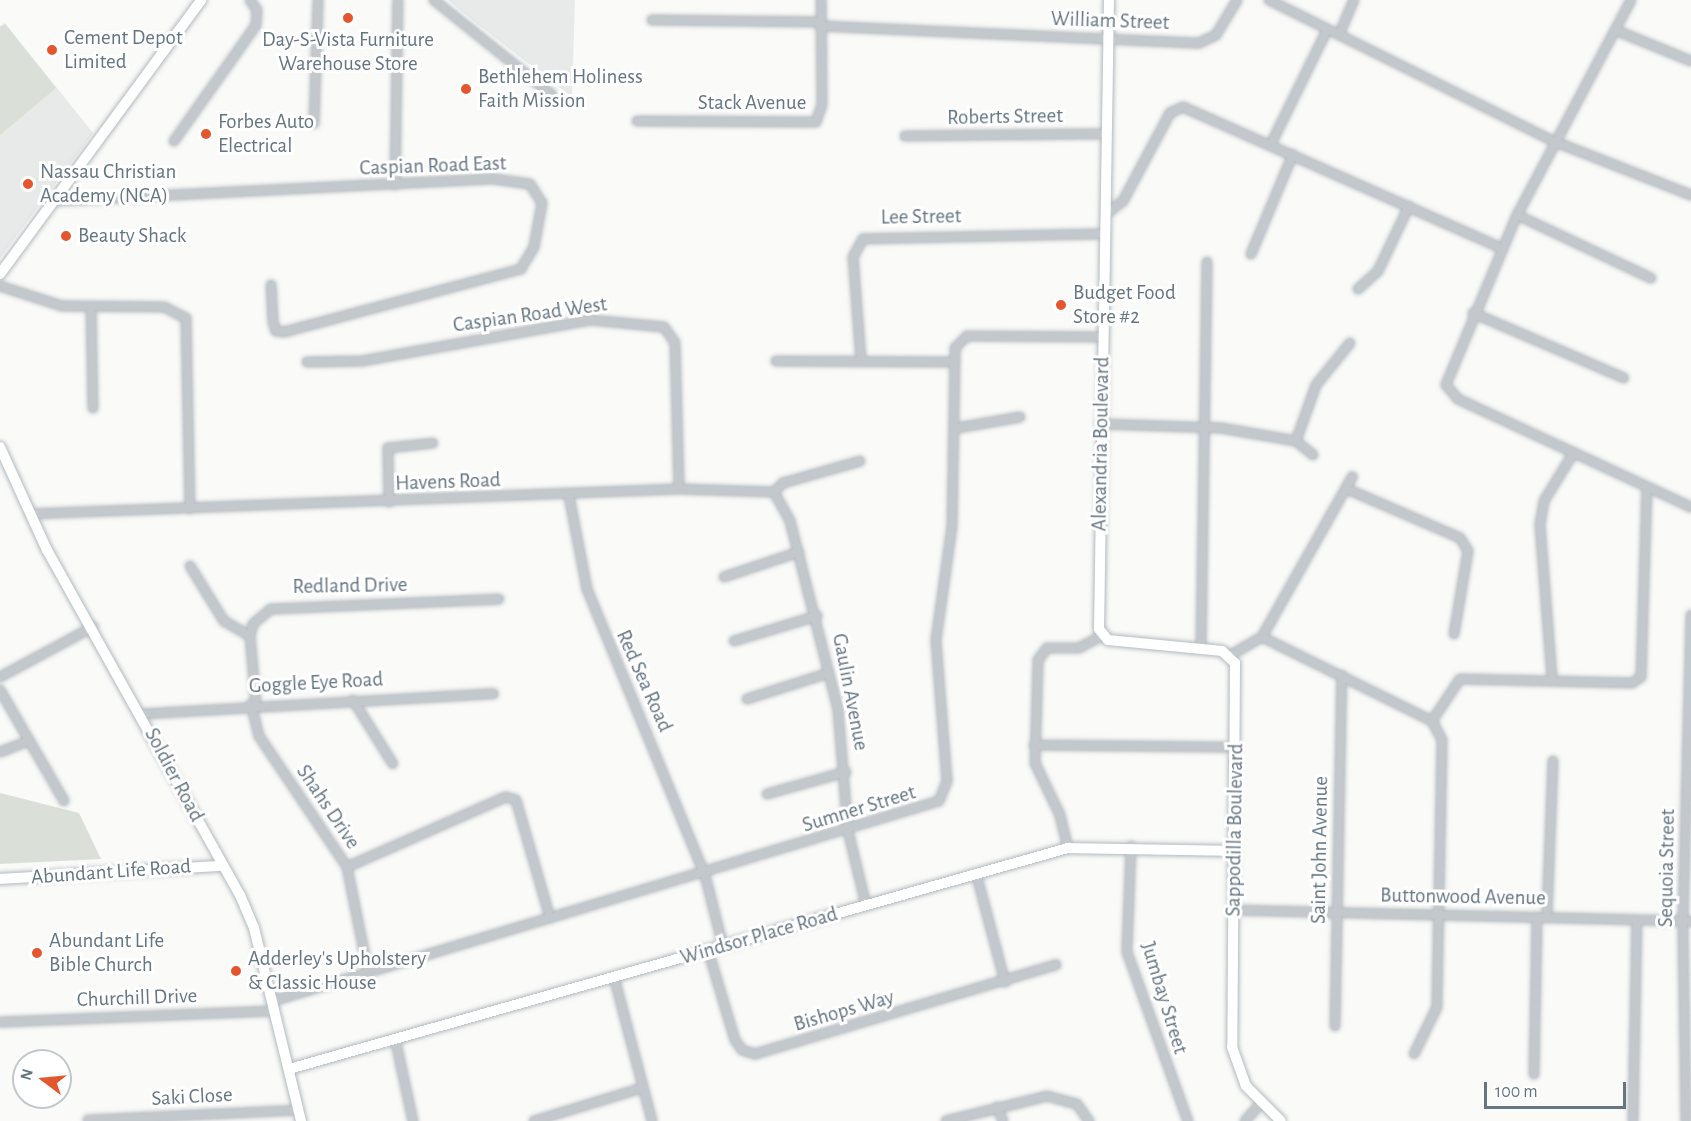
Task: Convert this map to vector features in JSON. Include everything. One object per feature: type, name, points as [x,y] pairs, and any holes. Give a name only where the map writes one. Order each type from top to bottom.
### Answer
[{"type":"street","points":[[0,274],[201,0]]},
{"type":"street","points":[[174,141],[256,25],[257,10],[249,0]]},
{"type":"street","points":[[314,123],[318,0]]},
{"type":"street","points":[[395,185],[398,0]]},
{"type":"street","points":[[434,0],[552,95]]},
{"type":"street","name":"Stack Avenue","points":[[637,121],[816,122],[822,105],[821,0]]},
{"type":"street","name":"Alexandria Boulevard","points":[[1102,636],[1101,424],[1109,0]]},
{"type":"street","name":"William Street","points":[[652,20],[821,24],[1199,43],[1216,35],[1237,0]]},
{"type":"street","points":[[1269,0],[1553,141],[1691,195]]},
{"type":"street","points":[[1339,35],[1354,0]]},
{"type":"street","points":[[1631,0],[1553,141],[1501,248],[1446,377],[1450,393],[1691,507]]},
{"type":"street","points":[[1271,144],[1327,30]]},
{"type":"street","points":[[1615,30],[1691,61]]},
{"type":"street","points":[[1105,215],[1123,201],[1170,113],[1178,107],[1271,144],[1501,248]]},
{"type":"street","name":"Roberts Street","points":[[905,136],[1106,134]]},
{"type":"street","points":[[1251,254],[1293,154]]},
{"type":"street","name":"Caspian Road East","points":[[53,201],[494,179],[530,184],[542,202],[525,265],[285,332],[276,331],[273,322],[271,285]]},
{"type":"street","points":[[1358,289],[1378,271],[1410,206]]},
{"type":"street","points":[[1517,215],[1651,278]]},
{"type":"street","name":"Lee Street","points":[[861,360],[853,257],[863,238],[1104,234]]},
{"type":"street","points":[[1201,646],[1208,427],[1207,262]]},
{"type":"street","points":[[0,286],[62,306],[164,307],[186,318],[190,509]]},
{"type":"street","points":[[91,307],[93,408]]},
{"type":"street","points":[[1473,313],[1624,378]]},
{"type":"street","name":"Caspian Road West","points":[[307,362],[362,361],[591,320],[664,327],[675,343],[679,489]]},
{"type":"street","name":"Sumner Street","points":[[274,1006],[368,971],[705,875],[933,806],[946,789],[936,640],[952,526],[957,428],[957,344],[967,336],[1102,337]]},
{"type":"street","points":[[1296,441],[1321,375],[1350,343]]},
{"type":"street","points":[[776,361],[956,362]]},
{"type":"street","points":[[957,428],[1020,417]]},
{"type":"street","points":[[1101,424],[1208,427],[1296,441],[1313,455]]},
{"type":"street","points":[[389,502],[387,448],[433,443]]},
{"type":"street","name":"Soldier Road","points":[[0,447],[29,514],[142,714],[254,928],[300,1115]]},
{"type":"street","points":[[1552,678],[1540,524],[1544,501],[1574,452]]},
{"type":"street","points":[[774,492],[783,483],[860,460]]},
{"type":"street","points":[[1068,848],[1059,813],[1035,763],[1034,745],[1041,653],[1079,648],[1102,636],[1201,646],[1229,656],[1262,638],[1352,477]]},
{"type":"street","points":[[1432,721],[1460,679],[1552,678],[1632,683],[1641,677],[1647,487]]},
{"type":"street","name":"Havens Road","points":[[29,514],[569,496],[679,489],[774,492]]},
{"type":"street","points":[[1347,489],[1460,538],[1468,550],[1454,634]]},
{"type":"street","name":"Gaulin Avenue","points":[[774,492],[799,552],[817,616],[846,772],[848,831],[866,905]]},
{"type":"street","name":"Red Sea Road","points":[[569,496],[587,589],[705,875],[723,946]]},
{"type":"street","points":[[724,577],[799,552]]},
{"type":"street","points":[[190,566],[224,621],[250,636],[253,704]]},
{"type":"street","name":"Redland Drive","points":[[250,636],[261,616],[286,605],[499,599]]},
{"type":"street","name":"Sequoia Street","points":[[1686,1121],[1691,615]]},
{"type":"street","points":[[734,641],[817,616]]},
{"type":"street","points":[[0,677],[93,627]]},
{"type":"street","points":[[1262,638],[1432,721],[1443,740],[1437,1007],[1414,1054]]},
{"type":"street","name":"Sappodilla Boulevard","points":[[1229,656],[1237,672],[1232,1047],[1236,1068],[1262,1102],[1281,1121]]},
{"type":"street","points":[[747,699],[829,673]]},
{"type":"street","name":"Saint John Avenue","points":[[1335,1026],[1341,675]]},
{"type":"street","points":[[0,690],[64,801]]},
{"type":"street","name":"Goggle Eye Road","points":[[142,714],[253,704],[493,694]]},
{"type":"street","points":[[353,700],[393,764]]},
{"type":"street","name":"Shahs Drive","points":[[253,704],[260,736],[347,867],[368,971]]},
{"type":"street","points":[[0,752],[29,741]]},
{"type":"street","points":[[1034,745],[1236,747]]},
{"type":"street","points":[[1547,916],[1553,760]]},
{"type":"street","points":[[767,794],[846,772]]},
{"type":"street","points":[[347,867],[506,798],[516,800],[550,918]]},
{"type":"street","name":"Windsor Place Road","points":[[290,1068],[1068,848],[1131,846],[1235,851]]},
{"type":"street","name":"Jumbay Street","points":[[1131,846],[1127,952],[1188,1121]]},
{"type":"street","name":"Abundant Life Road","points":[[0,879],[222,866]]},
{"type":"street","points":[[976,873],[1005,982]]},
{"type":"street","name":"Buttonwood Avenue","points":[[1234,910],[1687,921]]},
{"type":"street","points":[[1534,1074],[1537,917]]},
{"type":"street","points":[[1633,1121],[1637,920]]},
{"type":"street","name":"Bishops Way","points":[[708,950],[735,1040],[742,1050],[755,1054],[1005,982],[1056,965]]},
{"type":"street","points":[[614,977],[652,1121]]},
{"type":"street","name":"Churchill Drive","points":[[0,1022],[274,1006]]},
{"type":"street","points":[[395,1038],[413,1121]]},
{"type":"street","points":[[534,1121],[642,1088]]},
{"type":"street","points":[[946,1121],[997,1107],[1058,1097],[1077,1104],[1089,1121]]},
{"type":"street","points":[[1245,1121],[1262,1102]]},
{"type":"street","points":[[997,1107],[1003,1121]]},
{"type":"street","name":"Saki Close","points":[[88,1120],[300,1115]]},
{"type":"shaded area","points":[[448,0],[575,0],[572,97],[472,20]]},
{"type":"shaded area","name":"Nassau Christian Academy (NCA)","points":[[5,23],[93,133],[0,258],[0,26]]},
{"type":"shaded area","points":[[5,24],[56,88],[0,135],[0,27]]},
{"type":"shaded area","points":[[0,793],[79,813],[101,859],[0,864]]},
{"type":"place","name":"Day-S-Vista Furniture Warehouse Store","points":[[348,18]]},
{"type":"place","name":"Cement Depot Limited","points":[[52,50]]},
{"type":"place","name":"Bethlehem Holiness Faith Mission","points":[[466,89]]},
{"type":"place","name":"Forbes Auto Electrical","points":[[206,134]]},
{"type":"place","name":"Nassau Christian Academy (NCA)","points":[[28,184]]},
{"type":"place","name":"Beauty Shack","points":[[66,236]]},
{"type":"place","name":"Budget Food Store #2","points":[[1061,305]]},
{"type":"place","name":"Abundant Life Bible Church","points":[[37,953]]},
{"type":"place","name":"Adderley's Upholstery & Classic House","points":[[236,971]]}]
